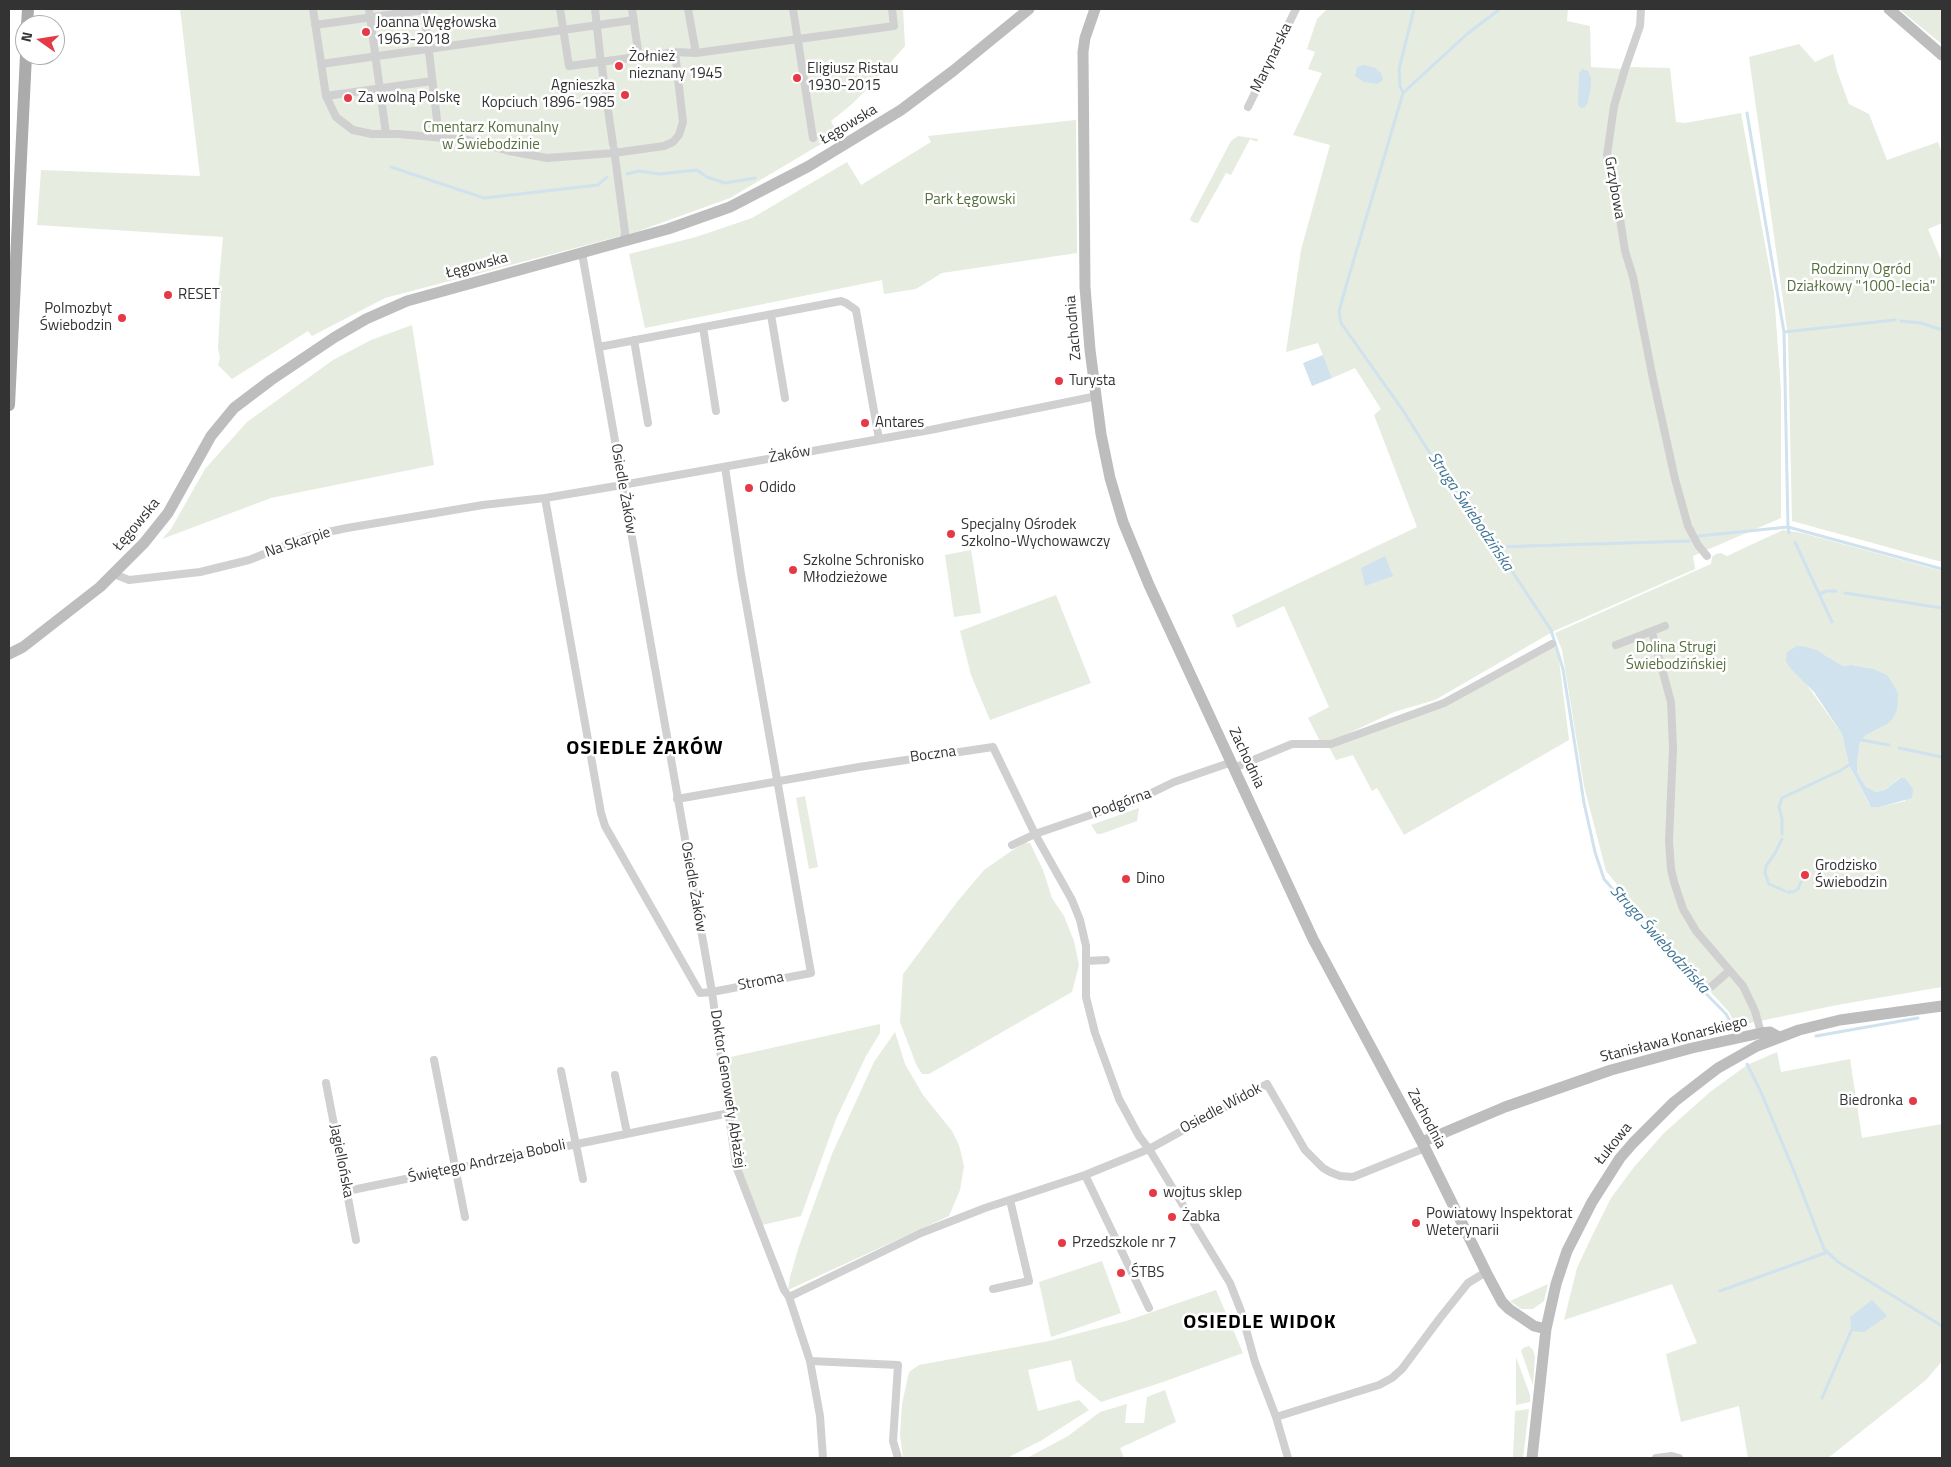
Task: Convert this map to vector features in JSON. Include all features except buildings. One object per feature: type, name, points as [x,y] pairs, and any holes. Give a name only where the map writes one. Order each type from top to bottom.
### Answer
[{"type":"main road","points":[[9,405],[26,65]]},
{"type":"street","points":[[313,9],[326,96],[336,117],[348,127],[364,133],[468,140],[509,151],[547,158],[614,148],[664,146],[673,142],[679,135],[683,122],[675,52]]},
{"type":"street","points":[[315,25],[370,13],[424,9],[439,137]]},
{"type":"street","points":[[560,9],[569,66],[602,64],[675,52],[696,53],[894,26],[892,9]]},
{"type":"street","points":[[595,9],[625,232],[624,241]]},
{"type":"street","points":[[632,9],[639,57]]},
{"type":"street","points":[[688,9],[696,53]]},
{"type":"street","points":[[793,9],[813,138]]},
{"type":"street","name":"Łęgowska","points":[[9,654],[23,647],[114,574],[162,523],[178,497],[204,446],[218,425],[234,408],[291,366],[350,327],[385,310],[456,286],[624,241],[699,219],[730,207],[827,156],[909,105],[953,72],[1029,9]]},
{"type":"street","name":"Zachodnia","points":[[1095,9],[1085,38],[1083,52],[1082,138],[1085,287],[1096,396],[1110,478],[1123,522],[1149,585],[1328,970],[1423,1145],[1486,1272],[1502,1302],[1509,1309],[1534,1326],[1546,1329]]},
{"type":"street","name":"Marynarska","points":[[1248,107],[1296,9]]},
{"type":"street","name":"Grzybowa","points":[[1642,9],[1640,26],[1614,106],[1607,155],[1625,251],[1633,277],[1664,431],[1686,518],[1698,545],[1707,556]]},
{"type":"street","points":[[1889,9],[1942,54]]},
{"type":"street","points":[[370,13],[386,134]]},
{"type":"street","points":[[321,64],[634,20]]},
{"type":"street","points":[[326,96],[432,81]]},
{"type":"street","name":"Osiedle Żaków","points":[[582,253],[712,992]]},
{"type":"street","points":[[599,346],[841,301],[852,305],[856,310],[879,439]]},
{"type":"street","points":[[771,315],[785,398]]},
{"type":"street","points":[[703,327],[716,411]]},
{"type":"street","points":[[634,340],[648,423]]},
{"type":"street","name":"Żaków","points":[[483,505],[545,498],[725,467],[930,430],[1096,396]]},
{"type":"street","points":[[677,799],[778,781],[741,574],[725,467]]},
{"type":"street","points":[[545,498],[601,813],[615,843],[700,993],[712,992]]},
{"type":"street","name":"Na Skarpie","points":[[114,574],[129,580],[200,572],[249,560],[309,536],[483,505]]},
{"type":"street","points":[[1616,645],[1665,626]]},
{"type":"street","points":[[1652,632],[1671,702],[1669,841],[1672,875],[1688,919],[1743,986],[1761,1033]]},
{"type":"street","name":"Podgórna","points":[[1012,845],[1035,834],[1143,797],[1174,782],[1233,765],[1292,744],[1331,744],[1444,703],[1552,644]]},
{"type":"street","name":"Boczna","points":[[778,781],[912,758],[993,747],[1035,834]]},
{"type":"street","name":"Stroma","points":[[712,992],[811,973],[778,781]]},
{"type":"street","points":[[1035,834],[1072,900],[1080,920],[1086,946],[1086,997],[1090,1016],[1119,1099],[1131,1122],[1230,1283],[1241,1311],[1288,1458]]},
{"type":"street","points":[[1086,961],[1106,960]]},
{"type":"street","points":[[1712,986],[1729,971]]},
{"type":"street","name":"Doktor Genowefy Abłażej","points":[[712,992],[736,1166],[784,1290],[789,1297],[810,1361],[822,1416],[823,1458]]},
{"type":"street","name":"Stanisława Konarskiego","points":[[1423,1145],[1505,1107],[1612,1070],[1692,1048],[1761,1033],[1770,1032],[1779,1036],[1840,1020],[1942,1006]]},
{"type":"street","name":"Łukowa","points":[[1546,1329],[1556,1284],[1567,1251],[1592,1202],[1620,1158],[1660,1115],[1701,1081],[1738,1056],[1779,1036]]},
{"type":"street","points":[[434,1060],[466,1217]]},
{"type":"street","points":[[561,1072],[583,1179]]},
{"type":"street","points":[[615,1075],[628,1133]]},
{"type":"street","name":"Jagiellońska","points":[[326,1082],[356,1240]]},
{"type":"street","name":"Osiedle Widok","points":[[1149,1149],[1267,1084],[1305,1150],[1323,1168],[1340,1176],[1353,1177],[1423,1145]]},
{"type":"street","name":"Świętego Andrzeja Boboli","points":[[346,1191],[729,1113]]},
{"type":"street","points":[[789,1297],[921,1233],[1085,1175],[1149,1149]]},
{"type":"street","points":[[1085,1175],[1149,1308]]},
{"type":"street","points":[[993,1289],[1029,1281],[1010,1200]]},
{"type":"street","points":[[1276,1417],[1379,1386],[1392,1378],[1402,1369],[1468,1283],[1486,1272]]},
{"type":"street","points":[[1532,1458],[1546,1329]]},
{"type":"street","points":[[810,1361],[898,1365],[892,1396],[890,1441],[898,1458]]},
{"type":"street","points":[[1656,1458],[1672,1456],[1679,1458]]},
{"type":"green space","name":"Cmentarz Komunalny w Świebodzinie","points":[[180,9],[903,9],[905,46],[868,88],[831,121],[838,134],[730,198],[636,232],[385,298],[312,336],[308,331],[232,379],[218,365],[220,358],[218,348],[221,293],[218,292],[223,237],[37,225],[41,170],[200,176]]},
{"type":"green space","points":[[1327,9],[1568,9],[1567,21],[1590,26],[1591,67],[1624,69],[1632,67],[1670,68],[1676,122],[1685,123],[1741,113],[1774,293],[1781,390],[1781,518],[1693,556],[1695,569],[1554,631],[1435,700],[1394,712],[1332,741],[1320,741],[1308,718],[1329,707],[1284,606],[1237,628],[1232,615],[1417,527],[1374,415],[1381,409],[1355,368],[1332,378],[1318,343],[1286,352],[1301,250],[1330,145],[1293,135],[1322,73],[1308,69],[1315,52],[1307,49],[1317,19]]},
{"type":"green space","points":[[1899,9],[1942,9],[1942,44],[1921,27]]},
{"type":"green space","name":"Rodzinny Ogród Działkowy \"1000-lecia\"","points":[[1799,44],[1815,62],[1833,54],[1849,104],[1869,114],[1887,160],[1938,142],[1942,153],[1942,223],[1928,229],[1942,262],[1942,562],[1792,521],[1788,336],[1749,57]]},
{"type":"green space","name":"Park Łęgowski","points":[[1076,120],[1077,253],[942,273],[916,289],[884,294],[882,280],[645,328],[629,254],[696,237],[752,218],[847,162],[861,185],[931,142],[928,136]]},
{"type":"green space","points":[[1238,136],[1258,139],[1257,142],[1250,139],[1231,175],[1226,173],[1198,223],[1193,222],[1190,220],[1191,217],[1231,141]]},
{"type":"green space","points":[[412,325],[434,465],[271,498],[162,539],[171,529],[205,469],[247,422],[333,360],[371,340]]},
{"type":"green space","name":"Dolina Strugi Świebodzińskiej","points":[[1783,530],[1802,533],[1942,571],[1942,987],[1837,1005],[1736,1026],[1729,1012],[1662,939],[1606,871],[1584,786],[1562,650],[1555,633],[1711,564],[1712,557],[1716,554],[1721,553],[1727,556]],"holes":[[[1824,655],[1843,666],[1851,665],[1874,669],[1886,675],[1898,693],[1886,725],[1866,735],[1860,742],[1857,772],[1866,787],[1876,792],[1885,790],[1899,778],[1905,778],[1905,801],[1880,807],[1869,804],[1849,765],[1842,734],[1807,685]]]},
{"type":"green space","points":[[971,550],[981,613],[954,617],[945,555]]},
{"type":"green space","points":[[1056,595],[1091,683],[990,720],[971,675],[960,631]]},
{"type":"green space","points":[[1555,647],[1558,652],[1569,740],[1404,835],[1377,788],[1372,791],[1353,755],[1336,760],[1329,747],[1447,705]]},
{"type":"green space","points":[[805,796],[818,867],[809,869],[796,798]]},
{"type":"green space","points":[[1139,808],[1137,821],[1101,834],[1097,834],[1091,825]]},
{"type":"green space","points":[[1023,843],[1030,843],[1043,870],[1052,898],[1064,916],[1074,941],[1079,965],[1072,992],[929,1074],[922,1074],[916,1064],[900,1022],[903,974],[957,902],[984,870]]},
{"type":"green space","points":[[880,1024],[880,1033],[866,1056],[836,1119],[801,1216],[758,1226],[732,1167],[740,1165],[726,1058]]},
{"type":"green space","points":[[895,1032],[905,1064],[923,1095],[952,1131],[959,1145],[964,1166],[960,1190],[949,1216],[788,1290],[799,1246],[832,1154],[874,1062]]},
{"type":"green space","points":[[1777,1052],[1781,1072],[1850,1059],[1862,1138],[1942,1124],[1942,1361],[1926,1380],[1828,1458],[1748,1458],[1739,1406],[1681,1422],[1666,1354],[1697,1343],[1672,1284],[1564,1320],[1577,1268],[1611,1198],[1634,1167],[1664,1133],[1710,1092],[1747,1065]]},
{"type":"green space","points":[[1102,1261],[1121,1313],[1051,1337],[1039,1282]]},
{"type":"green space","points":[[1548,1284],[1544,1301],[1533,1309],[1521,1309],[1510,1301]]},
{"type":"green space","points":[[1216,1290],[1243,1353],[1101,1402],[1076,1381],[1071,1360],[1028,1370],[1038,1411],[1079,1400],[1089,1410],[1042,1440],[1007,1458],[903,1458],[900,1435],[902,1404],[909,1372],[919,1365],[1049,1341],[1126,1321]]},
{"type":"green space","points":[[1529,1346],[1533,1350],[1535,1357],[1533,1385],[1521,1351]]},
{"type":"green space","points":[[1516,1357],[1530,1395],[1530,1402],[1516,1405]]},
{"type":"green space","points":[[1165,1390],[1176,1422],[1120,1448],[1124,1458],[1027,1458],[1068,1436],[1100,1412],[1127,1404],[1125,1423],[1144,1423],[1147,1397]]},
{"type":"green space","points":[[1529,1409],[1523,1458],[1513,1458],[1515,1411]]},
{"type":"water","points":[[1363,65],[1375,68],[1381,73],[1383,80],[1377,84],[1364,82],[1355,76],[1357,67]]},
{"type":"water","points":[[1583,69],[1588,71],[1591,77],[1591,85],[1588,102],[1585,107],[1581,108],[1578,105],[1579,73]]},
{"type":"water","points":[[1323,355],[1332,378],[1312,386],[1303,363]]},
{"type":"water","points":[[1385,556],[1393,576],[1365,586],[1361,568]]},
{"type":"water","points":[[1797,646],[1816,650],[1843,666],[1851,665],[1874,669],[1887,675],[1898,693],[1897,710],[1893,718],[1886,725],[1866,735],[1860,742],[1857,772],[1866,787],[1876,792],[1885,790],[1900,778],[1905,778],[1913,789],[1912,798],[1880,807],[1871,807],[1849,765],[1842,734],[1814,692],[1791,669],[1786,661],[1787,652]]},
{"type":"water","points":[[1872,1300],[1887,1316],[1864,1332],[1851,1331],[1850,1317]]},
{"type":"waterway","points":[[1403,93],[1400,86],[1399,69],[1414,9]]},
{"type":"waterway","name":"Struga Świebodzińska","points":[[1500,9],[1467,34],[1403,93],[1344,293],[1339,312],[1341,323],[1402,409],[1445,477],[1496,547],[1551,630],[1563,669],[1584,803],[1595,852],[1604,879],[1677,964],[1726,1014],[1734,1028]]},
{"type":"waterway","points":[[1747,113],[1784,332]]},
{"type":"waterway","points":[[391,167],[484,198],[598,185],[607,177]]},
{"type":"waterway","points":[[627,174],[638,171],[660,174],[697,170],[707,177],[725,183],[755,178]]},
{"type":"waterway","points":[[1789,533],[1784,332],[1895,320]]},
{"type":"waterway","points":[[1901,321],[1921,323],[1942,330]]},
{"type":"waterway","points":[[1699,536],[1788,527],[1942,569]]},
{"type":"waterway","points":[[1496,547],[1689,541]]},
{"type":"waterway","points":[[1795,542],[1832,622]]},
{"type":"waterway","points":[[1819,594],[1827,591],[1836,591]]},
{"type":"waterway","points":[[1845,593],[1942,608]]},
{"type":"waterway","points":[[1862,740],[1889,745]]},
{"type":"waterway","points":[[1899,748],[1942,757]]},
{"type":"waterway","points":[[1838,772],[1849,765]]},
{"type":"waterway","points":[[1782,834],[1782,819],[1779,807],[1782,798],[1837,772]]},
{"type":"waterway","points":[[1782,839],[1766,866],[1765,873],[1769,884],[1785,891]]},
{"type":"waterway","points":[[1788,892],[1798,889],[1801,882]]},
{"type":"waterway","points":[[1816,1036],[1918,1018]]},
{"type":"waterway","name":"Struga Świebodzińska","points":[[1747,1064],[1761,1092],[1796,1176],[1824,1249],[1838,1262],[1942,1326]]},
{"type":"waterway","points":[[1720,1291],[1828,1252]]},
{"type":"waterway","points":[[1822,1398],[1851,1331]]},
{"type":"place","name":"Joanna Węgłowska 1963-2018","points":[[366,32]]},
{"type":"place","name":"Żołnież nieznany 1945","points":[[619,66]]},
{"type":"place","name":"Eligiusz Ristau 1930-2015","points":[[797,78]]},
{"type":"place","name":"Agnieszka Kopciuch 1896-1985","points":[[625,95]]},
{"type":"place","name":"Za wolną Polskę","points":[[348,98]]},
{"type":"place","name":"RESET","points":[[168,295]]},
{"type":"place","name":"Polmozbyt Świebodzin","points":[[122,318]]},
{"type":"place","name":"Turysta","points":[[1059,381]]},
{"type":"place","name":"Antares","points":[[865,423]]},
{"type":"place","name":"Odido","points":[[749,488]]},
{"type":"place","name":"Specjalny Ośrodek Szkolno-Wychowawczy","points":[[951,534]]},
{"type":"place","name":"Szkolne Schronisko Młodzieżowe","points":[[793,570]]},
{"type":"place","name":"Grodzisko Świebodzin","points":[[1805,875]]},
{"type":"place","name":"Dino","points":[[1126,879]]},
{"type":"place","name":"Biedronka","points":[[1913,1101]]},
{"type":"place","name":"wojtus sklep","points":[[1153,1193]]},
{"type":"place","name":"Żabka","points":[[1172,1217]]},
{"type":"place","name":"Powiatowy Inspektorat Weterynarii","points":[[1416,1223]]},
{"type":"place","name":"Przedszkole nr 7","points":[[1062,1243]]},
{"type":"place","name":"ŚTBS","points":[[1121,1273]]},
{"type":"district","name":"OSIEDLE ŻAKÓW","points":[[645,749]]},
{"type":"district","name":"OSIEDLE WIDOK","points":[[1260,1323]]}]
